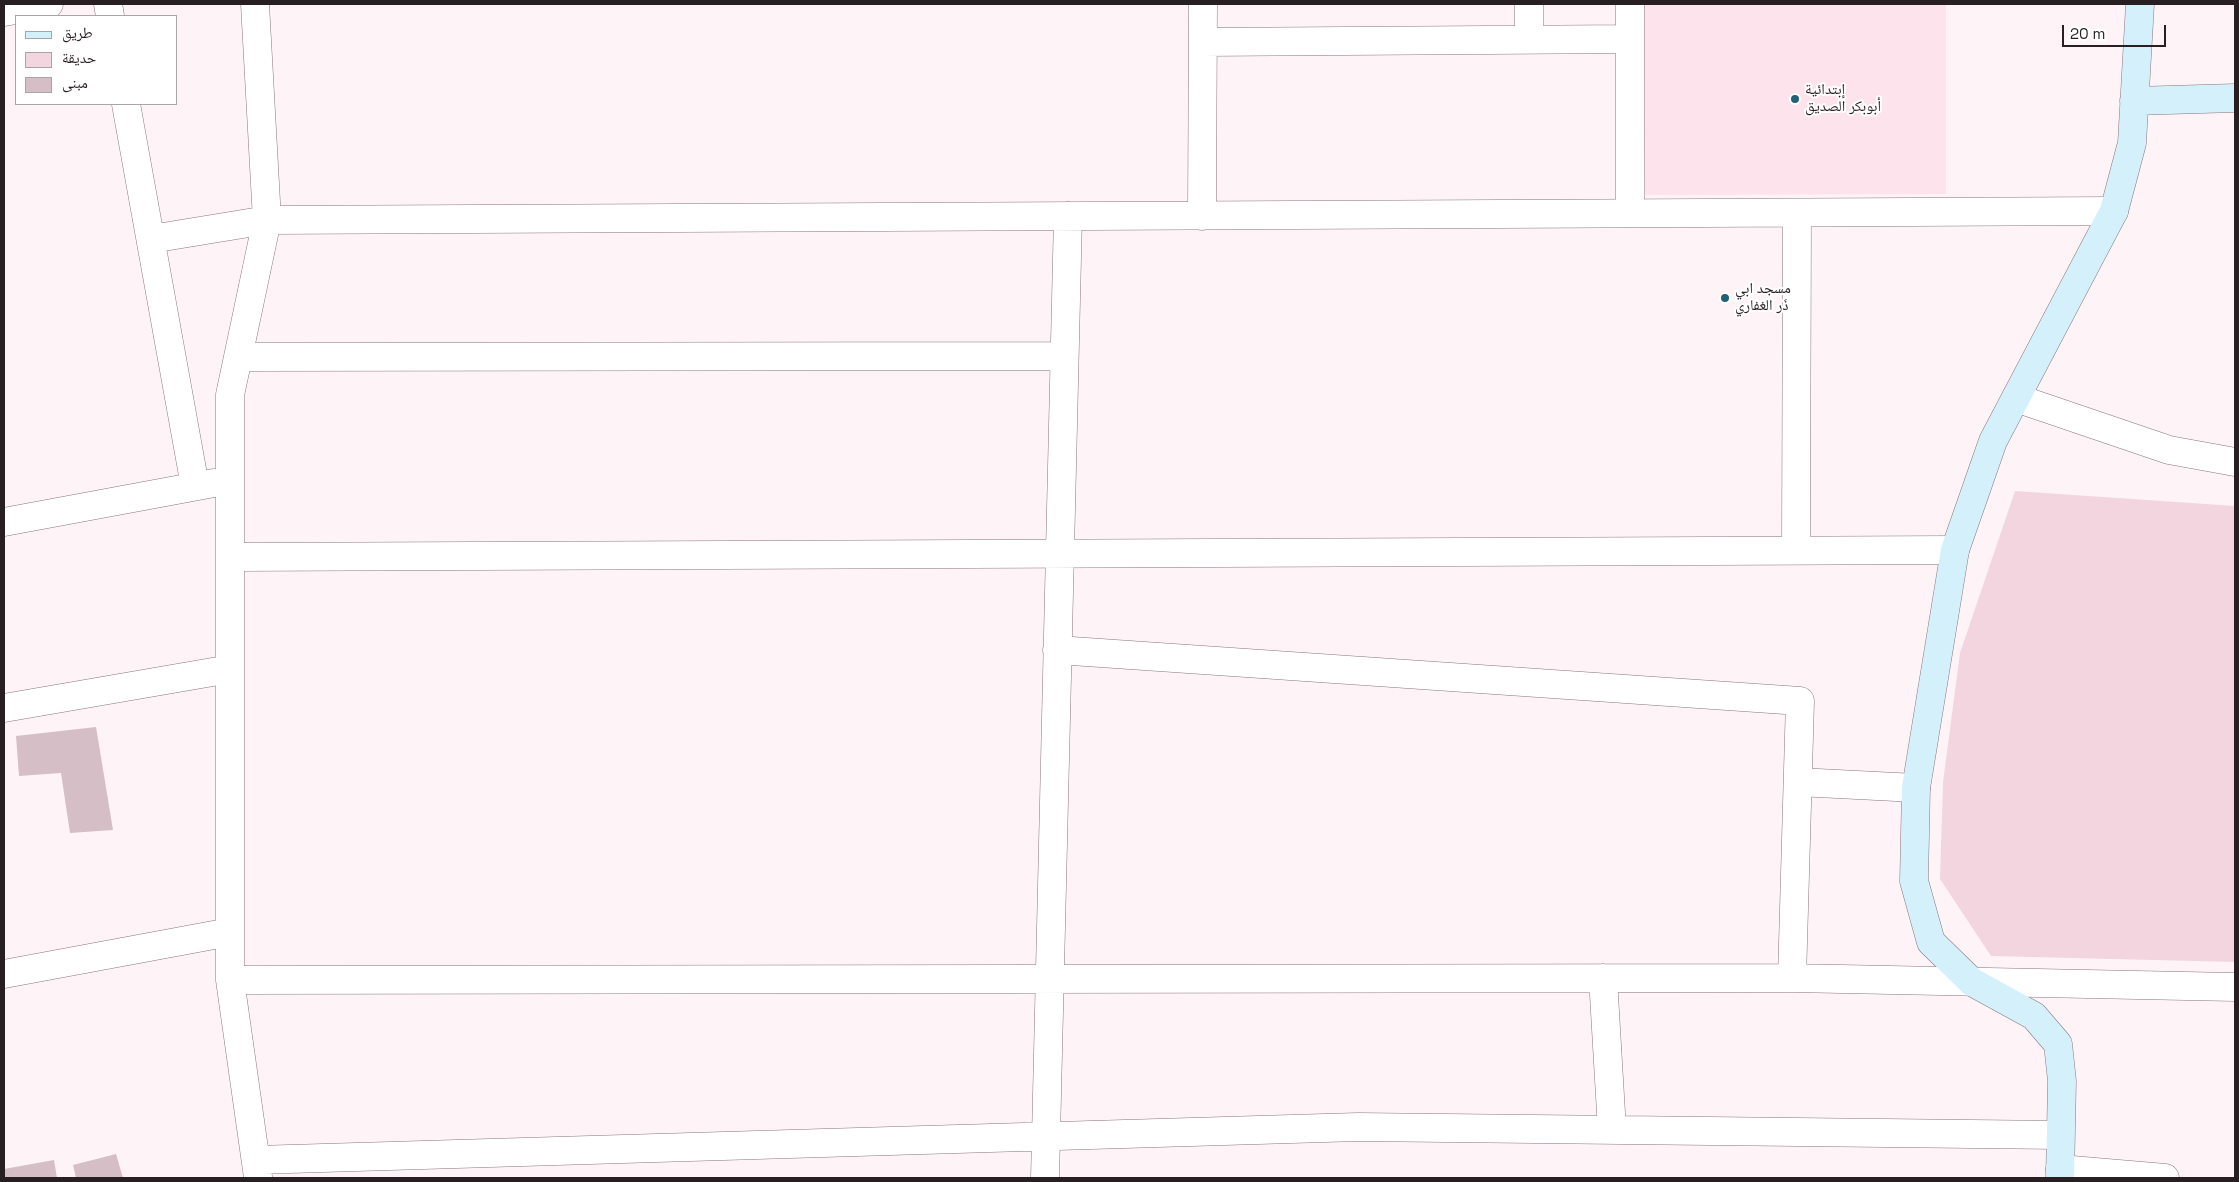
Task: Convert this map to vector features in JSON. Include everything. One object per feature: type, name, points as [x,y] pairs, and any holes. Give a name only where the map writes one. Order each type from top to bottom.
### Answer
[{"type":"street","points":[[4,12],[49,4]]},
{"type":"street","points":[[255,4],[267,220],[230,394],[230,980],[257,1169],[1046,1137],[1358,1127],[2060,1135]]},
{"type":"street","points":[[1202,4],[1202,216]]},
{"type":"street","points":[[1529,4],[1529,39]]},
{"type":"street","points":[[1630,4],[1630,214]]},
{"type":"street","points":[[2140,4],[2132,143],[2114,211],[1993,441],[1955,550],[1916,788],[1914,881],[1931,942],[1972,982],[2034,1016],[2058,1044],[2062,1081],[2060,1174],[2165,1178]]},
{"type":"street","points":[[1202,42],[1630,38]]},
{"type":"street","points":[[2134,101],[2235,98]]},
{"type":"street","points":[[126,105],[195,486]]},
{"type":"street","points":[[150,239],[267,220],[2114,211]]},
{"type":"street","points":[[1796,550],[1797,213]]},
{"type":"street","points":[[1045,1178],[1068,216]]},
{"type":"street","points":[[238,357],[1064,356]]},
{"type":"street","points":[[2016,398],[2169,450],[2235,462]]},
{"type":"street","points":[[4,522],[230,480]]},
{"type":"street","points":[[230,557],[1955,550]]},
{"type":"street","points":[[1057,650],[1800,701],[1792,978]]},
{"type":"street","points":[[4,708],[230,669]]},
{"type":"street","points":[[1798,782],[1916,788]]},
{"type":"street","points":[[4,974],[230,932]]},
{"type":"street","points":[[1603,978],[1612,1130]]},
{"type":"street","points":[[230,980],[1792,978],[2235,987]]},
{"type":"shaded area","name":"إبتدائية أبوبكر الصديق","points":[[1644,4],[1946,4],[1946,194],[1645,195]]},
{"type":"green space","points":[[2015,491],[2235,506],[2235,962],[1991,956],[1940,879],[1943,782],[1960,653]]},
{"type":"building","points":[[96,727],[113,830],[70,833],[61,773],[19,776],[16,736]]},
{"type":"building","points":[[116,1154],[123,1178],[76,1178],[73,1165]]},
{"type":"building","points":[[54,1160],[57,1178],[4,1178],[4,1169]]},
{"type":"place","name":"إبتدائية أبوبكر الصديق","points":[[1795,99]]},
{"type":"place","name":"مسجد ابي ذَر الغفاري","points":[[1725,298]]}]
